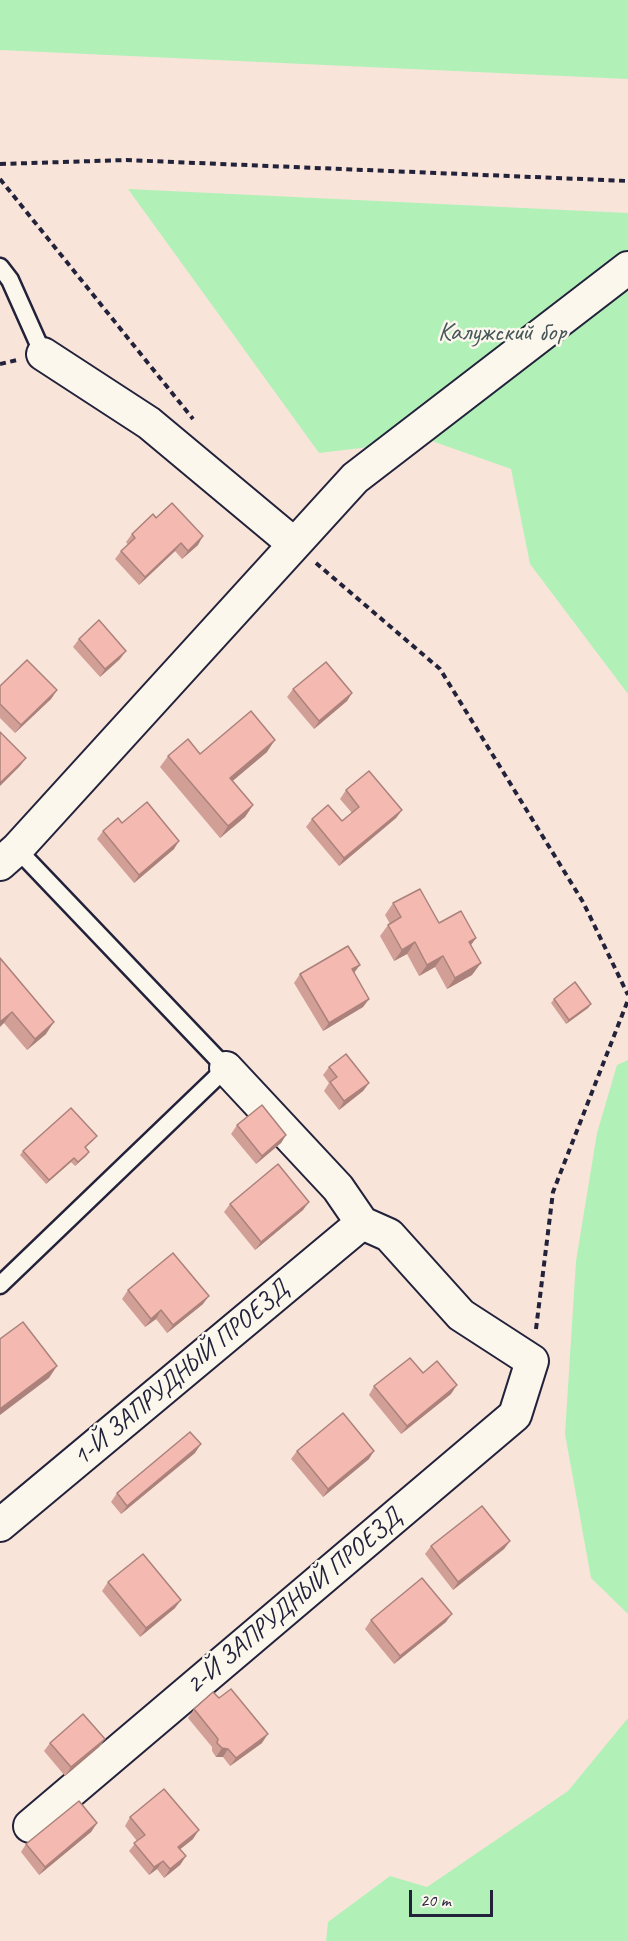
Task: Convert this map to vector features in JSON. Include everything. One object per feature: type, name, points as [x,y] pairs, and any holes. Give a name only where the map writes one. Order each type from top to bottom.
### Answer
[{"type":"street","points":[[9,857],[355,478],[628,268]]},
{"type":"street","points":[[43,354],[148,423],[294,544]]},
{"type":"street","points":[[226,1068],[338,1188],[362,1223],[389,1235],[461,1315],[532,1361]]},
{"type":"street","name":"1-Й ЗАПРУДНЫЙ ПРОЕЗД","points":[[0,1525],[362,1223]]},
{"type":"street","name":"2-Й ЗАПРУДНЫЙ ПРОЕЗД","points":[[30,1826],[515,1414],[532,1361]]},
{"type":"lane","points":[[0,267],[10,280],[43,354]]},
{"type":"lane","points":[[0,1285],[226,1068],[9,857]]},
{"type":"path","points":[[0,164],[126,160],[628,181]]},
{"type":"path","points":[[0,179],[198,426]]},
{"type":"path","points":[[294,544],[440,669],[583,902],[628,995]]},
{"type":"path","points":[[532,1361],[553,1192],[628,1000]]},
{"type":"green space","points":[[0,0],[628,0],[628,79],[0,50]]},
{"type":"green space","name":"Калужский бор","points":[[128,189],[628,213],[628,694],[530,564],[511,469],[429,440],[319,453]]},
{"type":"green space","points":[[628,1060],[628,1614],[591,1578],[565,1434],[576,1261],[597,1133],[617,1065]]},
{"type":"green space","points":[[628,1718],[628,1941],[326,1941],[328,1922],[390,1876],[427,1887],[568,1791]]},
{"type":"building","points":[[172,503],[203,536],[188,551],[181,543],[145,577],[121,551],[135,538],[132,534],[153,514],[156,518]]},
{"type":"building","points":[[99,620],[126,651],[105,669],[79,639]]},
{"type":"building","points":[[27,660],[57,690],[21,725],[0,704],[0,686]]},
{"type":"building","points":[[326,662],[352,693],[319,721],[293,689]]},
{"type":"building","points":[[251,711],[275,740],[230,778],[253,805],[228,826],[168,756],[188,739],[200,754]]},
{"type":"building","points":[[0,732],[26,758],[0,783]]},
{"type":"building","points":[[369,771],[402,810],[344,858],[312,819],[328,805],[342,821],[359,807],[346,790]]},
{"type":"building","points":[[147,802],[179,841],[139,875],[103,831],[118,818],[122,823]]},
{"type":"building","points":[[420,889],[439,923],[461,911],[476,938],[469,942],[481,963],[455,978],[443,956],[427,965],[415,942],[402,950],[388,925],[401,917],[393,903]]},
{"type":"building","points":[[348,946],[360,965],[352,969],[369,999],[329,1023],[300,974]]},
{"type":"building","points":[[0,958],[54,1022],[35,1039],[12,1012],[0,1022]]},
{"type":"building","points":[[575,982],[591,1004],[569,1020],[554,999]]},
{"type":"building","points":[[346,1054],[369,1083],[344,1101],[330,1082],[337,1077],[329,1067]]},
{"type":"building","points":[[262,1105],[286,1135],[262,1156],[237,1125]]},
{"type":"building","points":[[71,1108],[97,1136],[85,1147],[89,1152],[78,1162],[74,1158],[49,1180],[23,1151]]},
{"type":"building","points":[[278,1164],[309,1202],[261,1242],[230,1204]]},
{"type":"building","points":[[173,1253],[209,1296],[173,1325],[161,1310],[151,1319],[128,1290]]},
{"type":"building","points":[[23,1322],[57,1366],[0,1409],[0,1339]]},
{"type":"building","points":[[410,1358],[423,1373],[437,1361],[457,1385],[407,1426],[374,1386]]},
{"type":"building","points":[[343,1413],[374,1451],[328,1489],[297,1451]]},
{"type":"building","points":[[190,1432],[201,1444],[127,1506],[117,1493]]},
{"type":"building","points":[[482,1506],[510,1541],[458,1582],[431,1546]]},
{"type":"building","points":[[143,1554],[181,1600],[146,1628],[108,1582]]},
{"type":"building","points":[[422,1578],[452,1614],[400,1656],[371,1620]]},
{"type":"building","points":[[231,1689],[268,1734],[236,1758],[228,1749],[222,1748],[217,1743],[218,1739],[194,1709],[213,1692],[219,1698]]},
{"type":"building","points":[[83,1714],[105,1739],[71,1767],[50,1743]]},
{"type":"building","points":[[164,1789],[199,1830],[178,1847],[186,1856],[170,1869],[163,1861],[154,1867],[134,1843],[145,1835],[130,1817]]},
{"type":"building","points":[[79,1801],[97,1823],[45,1867],[26,1844]]}]
